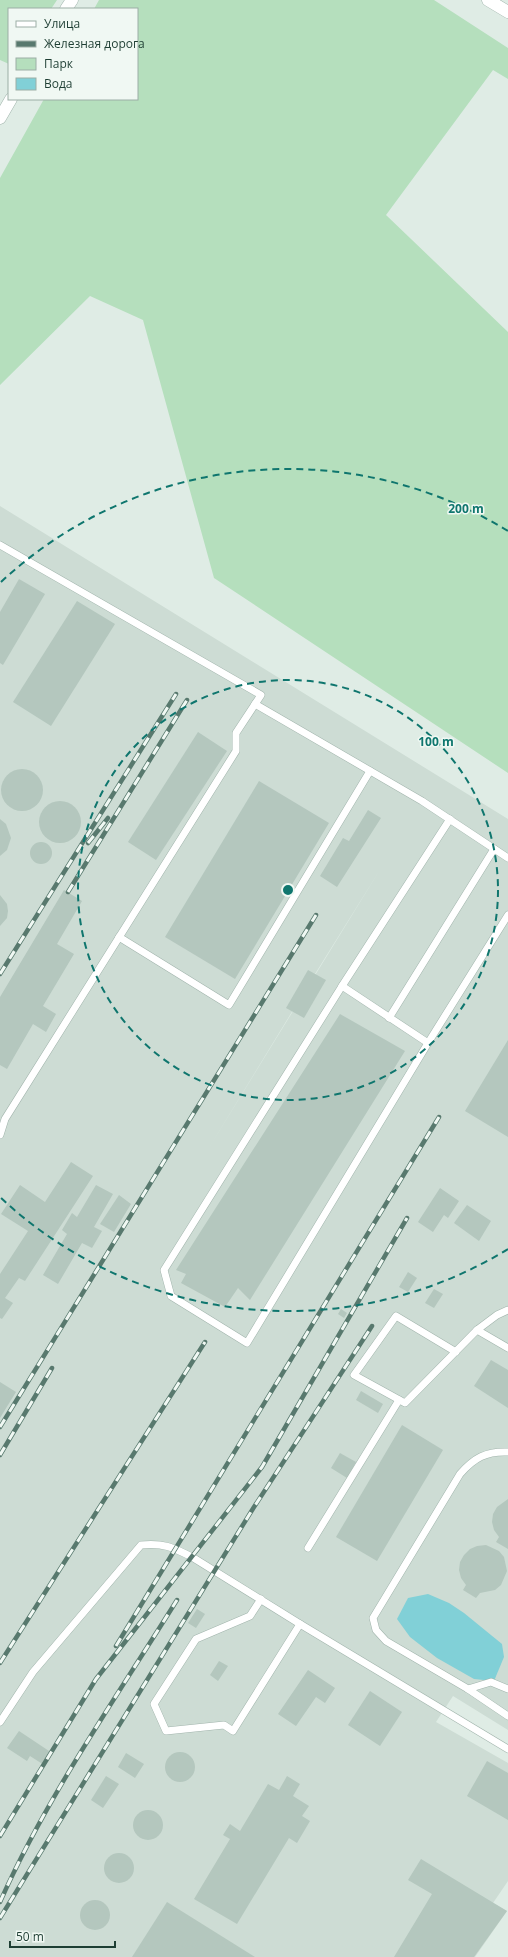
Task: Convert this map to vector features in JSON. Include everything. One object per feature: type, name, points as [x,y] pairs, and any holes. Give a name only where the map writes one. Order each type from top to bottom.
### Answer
[{"type":"street","points":[[488,0],[508,12]]},
{"type":"street","points":[[0,118],[10,100]]},
{"type":"lane","points":[[0,545],[261,695],[236,733],[236,751],[5,1119],[0,1135]]},
{"type":"lane","points":[[255,704],[450,819],[508,858]]},
{"type":"lane","points":[[119,937],[229,1005],[370,771]]},
{"type":"lane","points":[[450,819],[342,986],[164,1270],[171,1296],[247,1343],[428,1043],[508,915]]},
{"type":"lane","points":[[389,1018],[494,848]]},
{"type":"lane","points":[[342,986],[428,1043]]},
{"type":"lane","points":[[456,1352],[396,1316],[354,1375],[405,1403],[456,1352],[478,1330],[508,1310]]},
{"type":"lane","points":[[478,1330],[508,1348]]},
{"type":"lane","points":[[308,1548],[399,1400]]},
{"type":"lane","points":[[508,1452],[495,1452],[472,1461],[460,1474],[373,1618],[376,1630],[386,1641],[468,1689],[508,1716]]},
{"type":"lane","points":[[0,1722],[33,1672],[141,1545],[158,1544],[175,1548],[192,1557],[508,1750]]},
{"type":"lane","points":[[261,1599],[250,1616],[196,1639],[154,1704],[166,1731],[224,1725],[233,1732],[300,1624]]},
{"type":"lane","points":[[468,1689],[491,1682],[508,1689]]},
{"type":"shaded area","points":[[0,506],[508,819],[508,1730],[453,1696],[436,1722],[508,1763],[508,1881],[493,1903],[507,1911],[475,1957],[0,1957]],"holes":[[[381,868],[207,1151],[315,974]]]},
{"type":"green space","points":[[0,0],[57,0],[52,8],[8,8],[8,64],[0,60]]},
{"type":"green space","points":[[99,0],[434,0],[508,48],[508,79],[493,70],[386,215],[508,332],[508,773],[214,578],[143,320],[90,296],[0,385],[0,178],[43,100],[138,100],[138,8],[95,8]]},
{"type":"water","points":[[428,1594],[449,1603],[464,1613],[502,1644],[504,1657],[494,1681],[474,1679],[437,1658],[410,1637],[397,1619],[408,1598]]},
{"type":"building","points":[[19,579],[45,594],[3,665],[0,663],[0,612]]},
{"type":"building","points":[[77,601],[115,624],[51,726],[13,702]]},
{"type":"building","points":[[198,732],[227,751],[156,860],[128,842]]},
{"type":"building","points":[[18,769],[26,769],[34,772],[40,778],[43,790],[40,802],[34,808],[26,811],[18,811],[10,808],[4,802],[1,794],[1,786],[4,778],[10,772]]},
{"type":"building","points":[[259,781],[329,823],[235,979],[165,937]]},
{"type":"building","points":[[56,801],[64,801],[72,804],[78,810],[81,822],[78,834],[72,840],[64,843],[56,843],[48,840],[42,834],[39,826],[39,818],[42,810],[48,804]]},
{"type":"building","points":[[368,810],[381,818],[337,887],[320,876],[343,838],[349,841]]},
{"type":"building","points":[[0,819],[6,824],[11,838],[7,850],[0,856]]},
{"type":"building","points":[[41,842],[49,845],[52,853],[49,861],[41,864],[33,861],[30,853],[33,845]]},
{"type":"building","points":[[64,890],[82,901],[57,944],[74,954],[43,1006],[56,1014],[46,1032],[33,1024],[7,1069],[0,1065],[0,997]]},
{"type":"building","points":[[0,895],[7,904],[8,911],[7,918],[0,926]]},
{"type":"building","points":[[308,970],[326,980],[304,1018],[286,1008]]},
{"type":"building","points":[[340,1014],[405,1051],[250,1300],[238,1288],[225,1307],[181,1283],[186,1274],[176,1270]]},
{"type":"building","points":[[508,1040],[508,1137],[465,1111]]},
{"type":"building","points":[[71,1162],[93,1176],[25,1281],[19,1278],[5,1298],[13,1303],[2,1319],[0,1318],[0,1274],[28,1231],[1,1214],[20,1185],[45,1202]]},
{"type":"building","points":[[96,1185],[113,1194],[94,1227],[102,1231],[92,1248],[82,1243],[58,1284],[43,1275],[67,1234],[62,1230],[72,1213],[77,1217]]},
{"type":"building","points":[[440,1188],[459,1201],[448,1218],[444,1215],[433,1232],[418,1222]]},
{"type":"building","points":[[119,1195],[131,1204],[114,1232],[100,1224]]},
{"type":"building","points":[[467,1205],[491,1221],[479,1241],[454,1223]]},
{"type":"building","points":[[408,1272],[417,1278],[408,1292],[399,1287]]},
{"type":"building","points":[[434,1289],[443,1294],[434,1308],[425,1303]]},
{"type":"building","points":[[341,1309],[347,1313],[344,1318],[338,1314]]},
{"type":"building","points":[[491,1360],[508,1370],[508,1408],[474,1386]]},
{"type":"building","points":[[0,1382],[16,1392],[0,1418]]},
{"type":"building","points":[[361,1391],[383,1404],[378,1413],[356,1400]]},
{"type":"building","points":[[402,1425],[443,1450],[377,1561],[336,1537]]},
{"type":"building","points":[[340,1453],[356,1462],[347,1478],[331,1468]]},
{"type":"building","points":[[508,1499],[508,1549],[496,1542],[499,1537],[494,1530],[492,1522],[493,1514],[497,1507]]},
{"type":"building","points":[[486,1545],[499,1551],[504,1557],[507,1571],[501,1585],[495,1590],[480,1593],[476,1598],[463,1590],[466,1585],[461,1578],[459,1570],[460,1562],[470,1549],[477,1546]]},
{"type":"building","points":[[197,1609],[205,1614],[196,1628],[188,1623]]},
{"type":"building","points":[[219,1661],[228,1666],[218,1681],[210,1675]]},
{"type":"building","points":[[308,1670],[335,1688],[325,1703],[316,1697],[296,1726],[278,1714]]},
{"type":"building","points":[[370,1691],[402,1712],[380,1746],[348,1725]]},
{"type":"building","points":[[19,1731],[52,1753],[44,1765],[30,1756],[27,1761],[7,1748]]},
{"type":"building","points":[[180,1752],[186,1753],[194,1761],[194,1773],[186,1781],[180,1782],[174,1781],[166,1773],[165,1767],[166,1761],[174,1753]]},
{"type":"building","points":[[126,1753],[144,1764],[135,1778],[118,1767]]},
{"type":"building","points":[[487,1761],[508,1773],[508,1820],[467,1796]]},
{"type":"building","points":[[106,1776],[119,1784],[103,1808],[91,1800]]},
{"type":"building","points":[[287,1776],[300,1784],[293,1796],[309,1806],[302,1816],[310,1821],[297,1843],[289,1838],[237,1924],[194,1899],[230,1839],[223,1835],[230,1824],[240,1831],[268,1784],[279,1790]]},
{"type":"building","points":[[148,1810],[154,1811],[162,1819],[162,1831],[154,1839],[148,1840],[142,1839],[134,1831],[133,1825],[134,1819],[142,1811]]},
{"type":"building","points":[[119,1853],[125,1854],[133,1862],[133,1874],[125,1882],[119,1883],[113,1882],[105,1874],[104,1868],[105,1862],[113,1854]]},
{"type":"building","points":[[421,1859],[507,1911],[474,1957],[394,1957],[432,1894],[408,1880]]},
{"type":"building","points":[[95,1900],[101,1901],[109,1909],[109,1921],[101,1929],[95,1930],[89,1929],[81,1921],[80,1915],[81,1909],[89,1901]]},
{"type":"building","points":[[167,1902],[255,1957],[132,1957]]},
{"type":"railway","points":[[0,974],[176,694]]},
{"type":"railway","points":[[68,892],[187,700]]},
{"type":"railway","points":[[88,843],[108,818]]},
{"type":"railway","points":[[0,1427],[316,915]]},
{"type":"railway","points":[[116,1646],[439,1117]]},
{"type":"railway","points":[[0,1836],[96,1679],[262,1467],[407,1218]]},
{"type":"railway","points":[[0,1918],[254,1507],[372,1326]]},
{"type":"railway","points":[[0,1663],[205,1342]]},
{"type":"railway","points":[[0,1455],[52,1368]]},
{"type":"railway","points":[[0,1902],[39,1824],[83,1748],[177,1600]]}]
